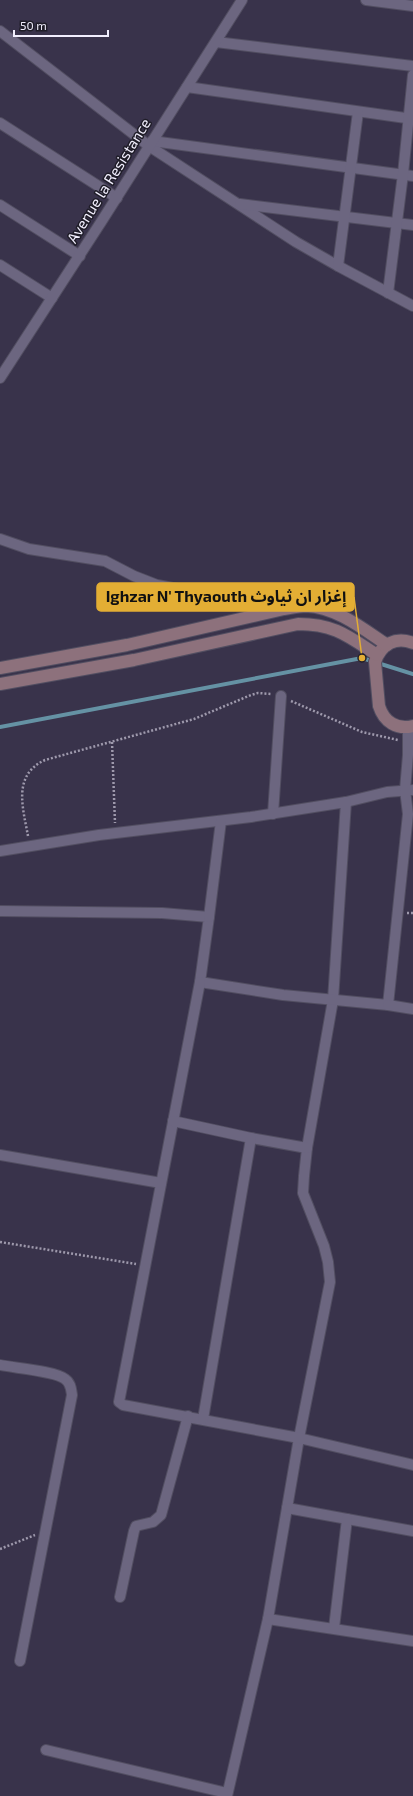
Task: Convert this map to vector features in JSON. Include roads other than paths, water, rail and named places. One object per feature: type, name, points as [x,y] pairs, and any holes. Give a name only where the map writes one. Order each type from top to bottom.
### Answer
[{"type":"street","name":"Avenue la Resistance","points":[[0,378],[80,256],[242,0]]},
{"type":"street","points":[[366,0],[413,6]]},
{"type":"street","points":[[0,31],[150,144],[237,204],[296,242],[413,306]]},
{"type":"street","points":[[216,42],[413,66]]},
{"type":"street","points":[[388,293],[397,223],[408,175],[413,75]]},
{"type":"street","points":[[187,87],[411,119]]},
{"type":"street","points":[[338,266],[358,112]]},
{"type":"street","points":[[0,123],[117,198]]},
{"type":"street","points":[[150,144],[408,175]]},
{"type":"street","points":[[237,204],[413,225]]},
{"type":"street","points":[[0,205],[80,256]]},
{"type":"street","points":[[0,265],[52,298]]},
{"type":"street","points":[[0,539],[29,549],[105,561],[134,576],[157,584],[284,609]]},
{"type":"street","points":[[0,668],[127,645],[284,609],[306,606],[327,610],[347,618],[386,644]]},
{"type":"street","points":[[0,684],[134,660],[298,624],[312,624],[340,631],[377,655]]},
{"type":"street","points":[[388,1005],[408,814],[408,742],[411,726],[402,727],[389,723],[381,713],[378,706],[375,662],[377,655],[386,644],[400,640],[413,643]]},
{"type":"street","points":[[273,814],[281,696]]},
{"type":"street","points":[[0,851],[115,833],[273,814],[346,802],[387,792],[409,790]]},
{"type":"street","points":[[46,1750],[227,1795],[268,1619],[299,1438],[330,1282],[328,1262],[324,1246],[303,1193],[307,1148],[333,1000],[346,802]]},
{"type":"street","points":[[221,820],[200,982],[118,1402],[122,1405],[188,1416],[299,1438],[413,1465]]},
{"type":"street","points":[[0,911],[162,913],[209,917]]},
{"type":"street","points":[[200,982],[283,995],[388,1005],[413,1009]]},
{"type":"street","points":[[173,1120],[251,1138],[307,1148]]},
{"type":"street","points":[[203,1419],[251,1138]]},
{"type":"street","points":[[0,1155],[161,1183]]},
{"type":"street","points":[[0,1365],[56,1375],[64,1378],[70,1385],[72,1395],[20,1661]]},
{"type":"street","points":[[120,1597],[134,1531],[136,1526],[153,1522],[160,1515],[188,1416]]},
{"type":"street","points":[[287,1508],[413,1531]]},
{"type":"street","points":[[334,1628],[347,1518]]},
{"type":"street","points":[[268,1619],[413,1641]]},
{"type":"waterway","points":[[0,727],[362,658],[413,674]]},
{"type":"place","name":"Ighzar N' Thyaouth إغزار ان ثياوث","points":[[362,658]]}]
